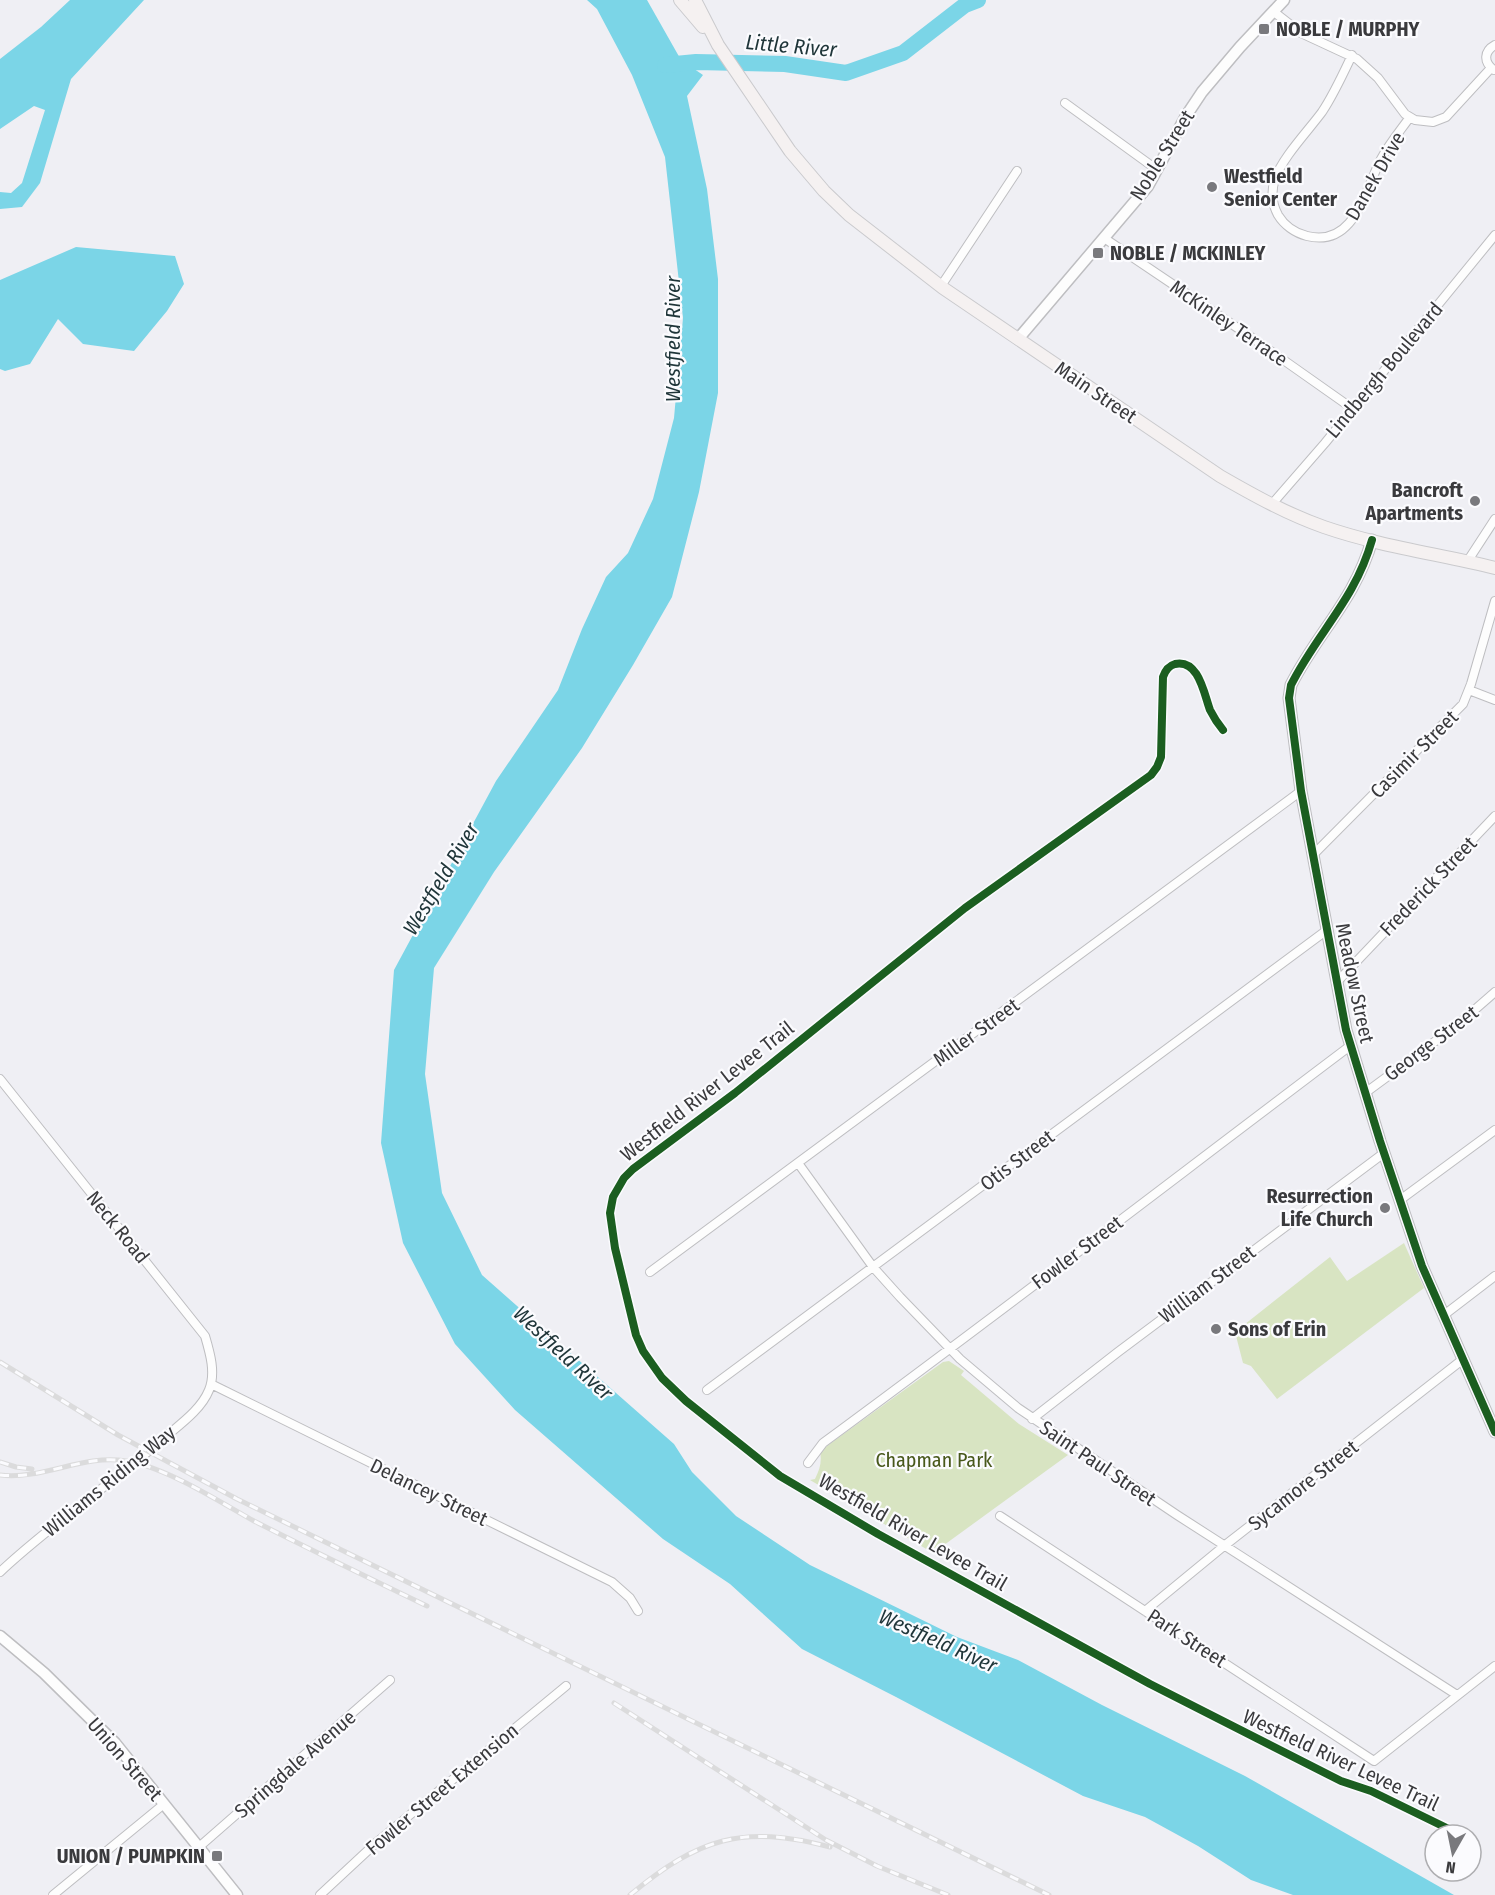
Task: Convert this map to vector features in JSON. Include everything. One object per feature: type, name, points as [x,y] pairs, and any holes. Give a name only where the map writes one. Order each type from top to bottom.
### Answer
[{"type":"main road","points":[[680,0],[718,45]]},
{"type":"main road","points":[[695,0],[718,45]]},
{"type":"main road","name":"Main Street","points":[[718,45],[797,160],[824,192],[849,215],[941,286],[1220,476],[1318,525],[1372,540],[1495,568]]},
{"type":"street","name":"Noble Street","points":[[1018,339],[1148,186],[1186,116],[1202,92],[1284,0]]},
{"type":"street","points":[[1274,12],[1301,33],[1352,55],[1370,70],[1410,117],[1426,123],[1440,121],[1446,117],[1493,69],[1486,61],[1486,55],[1488,50],[1495,45]]},
{"type":"street","name":"Danek Drive","points":[[1352,55],[1327,104],[1276,177],[1273,198],[1277,212],[1285,224],[1296,232],[1317,238],[1331,235],[1344,228],[1357,212],[1383,156],[1410,117]]},
{"type":"street","points":[[1065,103],[1156,169]]},
{"type":"street","points":[[941,286],[1017,171]]},
{"type":"street","name":"Lindbergh Boulevard","points":[[1272,504],[1495,235]]},
{"type":"street","name":"McKinley Terrace","points":[[1104,238],[1353,409]]},
{"type":"street","points":[[1467,562],[1495,519]]},
{"type":"street","name":"Meadow Street","points":[[1372,540],[1366,563],[1350,594],[1290,689],[1289,698],[1301,791],[1336,983],[1350,1046],[1422,1266],[1462,1360],[1494,1426]]},
{"type":"street","name":"Casimir Street","points":[[1313,855],[1457,711],[1469,690],[1495,601]]},
{"type":"street","points":[[1469,690],[1495,700]]},
{"type":"street","name":"Miller Street","points":[[650,1272],[1301,791]]},
{"type":"street","name":"Frederick Street","points":[[1336,983],[1495,816]]},
{"type":"street","name":"Otis Street","points":[[707,1390],[1327,930]]},
{"type":"street","name":"George Street","points":[[1365,1093],[1456,1026],[1495,992]]},
{"type":"street","name":"Fowler Street","points":[[808,1462],[823,1443],[950,1350],[1350,1046]]},
{"type":"street","name":"Neck Road","points":[[0,1079],[205,1336],[212,1359],[211,1384]]},
{"type":"street","points":[[1400,1200],[1495,1130]]},
{"type":"street","name":"William Street","points":[[1032,1419],[1136,1338],[1384,1153]]},
{"type":"street","name":"Saint Paul Street","points":[[798,1163],[873,1267],[950,1350],[996,1390],[1032,1419],[1224,1546],[1457,1695]]},
{"type":"street","points":[[1444,1315],[1495,1276]]},
{"type":"street","name":"Sycamore Street","points":[[1145,1611],[1224,1546],[1462,1360]]},
{"type":"street","name":"Williams Riding Way","points":[[0,1572],[29,1545],[136,1462],[178,1426],[198,1406],[209,1391],[211,1384]]},
{"type":"street","name":"Delancey Street","points":[[211,1384],[612,1582],[630,1598],[638,1611]]},
{"type":"street","name":"Park Street","points":[[1000,1516],[1374,1761],[1457,1695]]},
{"type":"street","name":"Union Street","points":[[0,1636],[44,1673],[115,1743],[237,1895]]},
{"type":"street","points":[[1457,1695],[1495,1666]]},
{"type":"street","name":"Springdale Avenue","points":[[199,1847],[390,1680]]},
{"type":"street","name":"Fowler Street Extension","points":[[320,1895],[377,1842],[566,1686]]},
{"type":"street","points":[[53,1895],[164,1804]]},
{"type":"green space","points":[[1404,1243],[1424,1288],[1277,1399],[1251,1366],[1243,1363],[1235,1332],[1330,1257],[1347,1281]]},
{"type":"green space","name":"Chapman Park","points":[[949,1361],[964,1371],[961,1375],[1019,1424],[1068,1455],[933,1553],[810,1480],[815,1479],[818,1472],[821,1462],[820,1451],[943,1362]]},
{"type":"water","points":[[70,0],[144,0],[71,79],[40,183],[22,207],[0,209],[0,192],[11,193],[22,183],[45,110],[34,106],[0,129],[0,59],[41,27]]},
{"type":"water","name":"Westfield River","points":[[587,0],[647,0],[681,60],[703,75],[687,96],[707,189],[718,279],[718,393],[699,492],[672,597],[582,748],[494,872],[434,968],[425,1074],[442,1193],[482,1275],[674,1444],[692,1472],[736,1516],[810,1565],[957,1637],[1018,1660],[1102,1705],[1245,1776],[1423,1877],[1423,1883],[1433,1883],[1454,1895],[1293,1895],[1251,1880],[1198,1846],[1145,1817],[1083,1796],[802,1649],[730,1584],[663,1539],[515,1410],[455,1344],[403,1243],[381,1143],[394,970],[496,781],[558,690],[606,577],[628,553],[653,499],[674,418],[683,318],[665,157],[632,75],[597,9]]},
{"type":"water","points":[[76,247],[175,256],[184,284],[167,311],[134,351],[83,344],[58,319],[30,364],[5,371],[0,369],[0,280]]},
{"type":"waterway","name":"Little River","points":[[665,65],[696,62],[785,64],[846,73],[903,53],[965,5],[978,0]]},
{"type":"railway","points":[[0,1362],[118,1435],[237,1499],[1049,1895]]},
{"type":"railway","points":[[0,1475],[32,1474],[94,1461],[110,1460],[142,1464],[175,1477],[254,1521],[427,1606]]},
{"type":"railway","points":[[0,1462],[32,1469]]},
{"type":"railway","points":[[614,1703],[826,1840],[877,1866],[948,1895]]},
{"type":"railway","points":[[630,1895],[678,1860],[723,1841],[746,1837],[771,1837],[830,1847]]},
{"type":"cycle path","points":[[1372,540],[1365,561],[1346,599],[1301,666],[1291,685],[1289,698],[1301,791],[1346,1030],[1422,1266],[1495,1432]]},
{"type":"cycle path","name":"Westfield River Levee Trail","points":[[1223,730],[1210,710],[1203,687],[1195,672],[1183,664],[1169,667],[1163,677],[1161,757],[1151,775],[965,908],[735,1093],[633,1169],[624,1178],[613,1197],[610,1213],[615,1248],[636,1335],[643,1351],[662,1378],[686,1401],[780,1476],[878,1534],[1150,1684],[1341,1781],[1371,1791],[1436,1823]]},
{"type":"place","name":"NOBLE / MURPHY","points":[[1264,29]]},
{"type":"place","name":"Westfield Senior Center","points":[[1212,187]]},
{"type":"place","name":"NOBLE / MCKINLEY","points":[[1098,253]]},
{"type":"place","name":"Bancroft Apartments","points":[[1475,501]]},
{"type":"place","name":"Resurrection Life Church","points":[[1385,1208]]},
{"type":"place","name":"Sons of Erin","points":[[1216,1329]]},
{"type":"place","name":"UNION / PUMPKIN","points":[[217,1856]]}]
